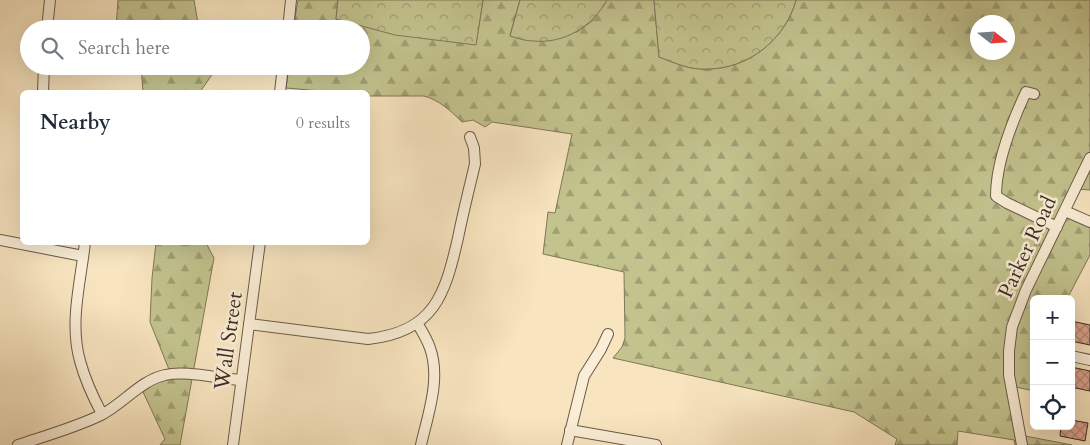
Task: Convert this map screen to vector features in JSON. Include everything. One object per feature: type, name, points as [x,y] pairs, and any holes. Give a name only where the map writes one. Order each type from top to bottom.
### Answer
[{"type":"street","points":[[49,20],[50,0]]},
{"type":"street","points":[[289,20],[291,0]]},
{"type":"street","points":[[44,75],[44,90]]},
{"type":"street","points":[[280,90],[282,75]]},
{"type":"street","points":[[1034,94],[1026,92],[1016,114],[996,182],[996,196],[1007,204],[1057,227]]},
{"type":"street","points":[[249,324],[368,339],[399,332],[417,323],[438,300],[448,280],[475,164],[474,148],[470,137]]},
{"type":"street","name":"Parker Road","points":[[1022,445],[1010,375],[1010,339],[1018,309],[1026,290],[1090,158]]},
{"type":"street","points":[[1065,211],[1090,222]]},
{"type":"street","points":[[0,240],[20,244]]},
{"type":"street","points":[[26,245],[83,256]]},
{"type":"street","points":[[85,245],[76,313],[76,344],[85,378],[102,414]]},
{"type":"street","name":"Wall Street","points":[[233,445],[260,245]]},
{"type":"street","points":[[417,323],[430,346],[435,373],[421,445]]},
{"type":"street","points":[[567,445],[584,376],[602,349],[608,334]]},
{"type":"street","points":[[1075,357],[1090,360]]},
{"type":"street","points":[[18,445],[83,423],[102,414],[150,381],[164,375],[182,374],[241,380]]},
{"type":"street","points":[[570,430],[656,445]]},
{"type":"green space","points":[[118,0],[194,0],[197,20],[117,20]]},
{"type":"green space","points":[[298,0],[338,0],[336,19],[342,20],[295,20]]},
{"type":"green space","points":[[338,0],[483,0],[476,45],[395,35],[370,28],[370,20],[336,19]]},
{"type":"green space","points":[[483,0],[520,0],[510,35],[577,32],[592,21],[607,0],[654,0],[659,57],[689,67],[707,69],[737,64],[763,50],[783,28],[796,0],[1090,0],[1090,190],[1076,189],[1065,210],[1090,222],[1090,255],[1069,295],[1030,295],[1030,390],[1011,386],[1020,435],[1072,445],[1015,445],[1014,440],[958,431],[957,445],[895,445],[897,439],[854,412],[613,358],[622,347],[625,338],[624,272],[543,254],[548,212],[555,213],[572,134],[492,122],[485,127],[473,120],[462,122],[440,103],[424,96],[370,96],[370,90],[286,88],[288,75],[370,75],[370,25],[476,44]]},
{"type":"green space","points":[[520,0],[607,0],[601,10],[576,32],[556,40],[544,41],[510,36]]},
{"type":"green space","points":[[654,0],[796,0],[783,28],[763,50],[737,64],[722,68],[701,69],[683,66],[659,57]]},
{"type":"green space","points":[[142,75],[212,75],[201,90],[143,90]]},
{"type":"green space","points":[[156,245],[207,245],[214,258],[180,445],[160,445],[165,439],[143,392],[170,372],[150,322]]},
{"type":"building","points":[[1075,322],[1090,325],[1090,345],[1075,342]]},
{"type":"building","points":[[1075,368],[1090,371],[1090,391],[1075,388]]},
{"type":"building","points":[[1075,421],[1088,423],[1085,441],[1060,436],[1061,430],[1075,430]]}]
